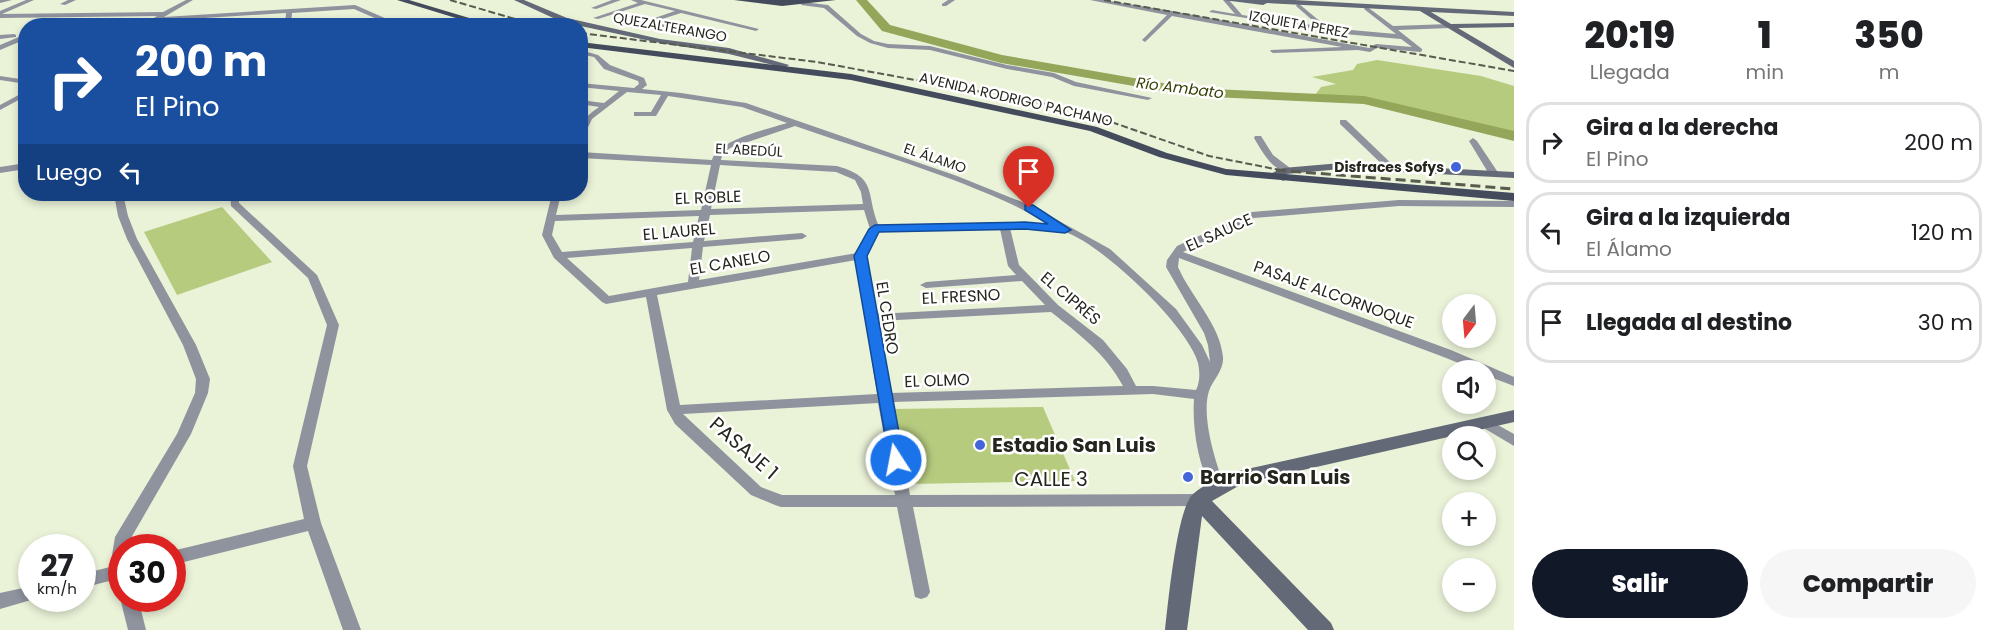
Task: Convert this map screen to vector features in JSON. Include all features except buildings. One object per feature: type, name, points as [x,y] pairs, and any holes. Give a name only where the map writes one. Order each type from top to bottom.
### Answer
[{"type":"main road","points":[[392,0],[452,18]]},
{"type":"main road","points":[[401,0],[464,18]]},
{"type":"main road","points":[[738,0],[803,4],[818,1]]},
{"type":"main road","points":[[756,0],[832,0]]},
{"type":"main road","name":"AVENIDA RODRIGO PACHANO","points":[[588,43],[837,72],[1093,124],[1194,160],[1233,169],[1514,195]]},
{"type":"main road","name":"AVENIDA RODRIGO PACHANO","points":[[588,43],[851,77],[1093,129],[1198,166],[1245,175],[1282,174]]},
{"type":"street","points":[[0,1],[9,0]]},
{"type":"street","points":[[0,15],[31,0]]},
{"type":"street","points":[[63,4],[74,0]]},
{"type":"street","points":[[159,18],[190,0]]},
{"type":"street","name":"QUEZALTERANGO","points":[[518,0],[560,18]]},
{"type":"street","points":[[594,8],[618,0]]},
{"type":"street","points":[[944,5],[952,0]]},
{"type":"street","points":[[1096,0],[1121,1],[1326,29],[1405,37]]},
{"type":"street","name":"IZQUIETA PEREZ","points":[[1096,0],[1360,48]]},
{"type":"street","points":[[1227,0],[1514,14]]},
{"type":"street","points":[[1227,0],[1240,16]]},
{"type":"street","points":[[1253,0],[1422,10]]},
{"type":"street","points":[[1406,0],[1514,65]]},
{"type":"street","points":[[596,18],[638,1],[756,29]]},
{"type":"street","points":[[1296,2],[1326,29]]},
{"type":"street","points":[[803,4],[826,6],[859,35],[880,44],[930,48],[1007,67],[1054,75],[1074,84],[1148,98]]},
{"type":"street","points":[[174,18],[361,8],[383,18]]},
{"type":"street","points":[[1273,51],[1360,48],[1373,50],[1376,46],[1419,50],[1366,8]]},
{"type":"street","points":[[289,11],[289,18]]},
{"type":"street","points":[[669,27],[650,21],[680,12]]},
{"type":"street","points":[[708,18],[723,12]]},
{"type":"street","points":[[1145,40],[1172,13]]},
{"type":"street","points":[[0,15],[166,14]]},
{"type":"street","points":[[66,18],[72,15]]},
{"type":"street","name":"QUEZALTERANGO","points":[[588,25],[660,41],[729,51],[785,65]]},
{"type":"street","points":[[1392,28],[1514,25]]},
{"type":"street","points":[[0,37],[14,36]]},
{"type":"street","points":[[0,48],[18,40]]},
{"type":"street","points":[[588,54],[596,56],[607,67],[641,80],[643,84],[588,115]]},
{"type":"street","points":[[0,78],[18,81]]},
{"type":"street","name":"EL ÁLAMO","points":[[588,86],[666,93],[743,105],[991,192],[1029,208],[1106,251],[1172,312],[1196,345],[1204,363],[1203,388]]},
{"type":"street","points":[[0,88],[18,88]]},
{"type":"street","points":[[637,114],[652,114],[666,93]]},
{"type":"street","points":[[0,108],[18,97]]},
{"type":"street","points":[[13,100],[18,101]]},
{"type":"street","points":[[588,103],[605,105]]},
{"type":"street","points":[[1343,122],[1391,168]]},
{"type":"street","points":[[693,285],[698,245],[715,161],[727,146],[794,123]]},
{"type":"street","points":[[1258,138],[1282,174],[1326,166],[1514,175]]},
{"type":"street","points":[[1473,141],[1494,174]]},
{"type":"street","name":"EL ABEDÚL","points":[[588,154],[825,167],[847,171],[860,178],[866,187],[866,207],[875,229]]},
{"type":"street","points":[[0,170],[18,167]]},
{"type":"street","points":[[120,201],[147,268],[187,343],[203,380],[199,404],[187,428],[125,534]]},
{"type":"street","points":[[234,201],[234,204],[313,277],[333,325],[300,466],[313,523],[352,630]]},
{"type":"street","points":[[555,201],[547,235],[558,256]]},
{"type":"street","name":"EL SAUCE","points":[[1217,486],[1207,460],[1203,388],[1216,367],[1215,349],[1209,331],[1175,276],[1172,267],[1176,253],[1189,243],[1210,236],[1238,219],[1259,214],[1399,203],[1514,204]]},
{"type":"street","name":"EL ROBLE","points":[[551,218],[866,207]]},
{"type":"street","points":[[861,256],[875,229],[1004,225],[1065,230]]},
{"type":"street","name":"EL CIPRÉS","points":[[1004,225],[1010,258],[1023,278],[1054,308],[1099,343],[1122,372],[1131,390]]},
{"type":"street","name":"EL LAUREL","points":[[558,256],[802,236]]},
{"type":"street","name":"PASAJE ALCORNOQUE","points":[[1176,253],[1446,353],[1514,382]]},
{"type":"street","name":"EL CANELO","points":[[558,256],[606,300],[861,256]]},
{"type":"street","name":"EL CEDRO","points":[[861,256],[884,398],[921,592]]},
{"type":"street","points":[[926,285],[1023,278]]},
{"type":"street","points":[[651,293],[674,410]]},
{"type":"street","name":"EL FRESNO","points":[[870,318],[1054,308]]},
{"type":"street","name":"EL OLMO","points":[[674,410],[884,398],[1203,388]]},
{"type":"street","name":"PASAJE 1","points":[[674,410],[680,421],[756,491],[770,498],[781,501],[903,500]]},
{"type":"street","points":[[1176,630],[1192,514],[1199,500],[1217,486],[1238,478],[1514,416]]},
{"type":"street","points":[[1487,423],[1514,441]]},
{"type":"street","name":"CALLE 3","points":[[903,500],[1199,500]]},
{"type":"street","points":[[1199,500],[1323,630]]},
{"type":"street","points":[[186,555],[313,523]]},
{"type":"street","points":[[0,600],[18,596]]},
{"type":"street","points":[[132,612],[137,630]]},
{"type":"green space","points":[[1377,60],[1481,76],[1514,86],[1514,135],[1364,100],[1315,95],[1321,87],[1336,84],[1312,77],[1353,70],[1357,64]]},
{"type":"green space","points":[[222,207],[272,262],[177,295],[144,232]]},
{"type":"green space","name":"Estadio San Luis","points":[[1043,407],[1075,481],[909,484],[892,409]]},
{"type":"waterway","name":"Río Ambato","points":[[861,0],[886,28],[1001,59],[1191,92],[1364,100],[1514,136]]},
{"type":"railway","points":[[450,0],[512,18]]},
{"type":"railway","points":[[1104,0],[1514,71]]},
{"type":"railway","points":[[588,34],[817,62],[1074,109],[1209,156],[1283,171]]},
{"type":"railway","points":[[1276,170],[1283,171]]},
{"type":"railway","points":[[1283,171],[1514,189]]},
{"type":"place","name":"Disfraces Sofys","points":[[1456,167]]},
{"type":"place","name":"Estadio San Luis","points":[[980,445]]},
{"type":"place","name":"Barrio San Luis","points":[[1188,477]]},
{"type":"route","points":[[896,460],[861,256],[875,229],[1025,225],[1065,230],[1029,208]]}]
